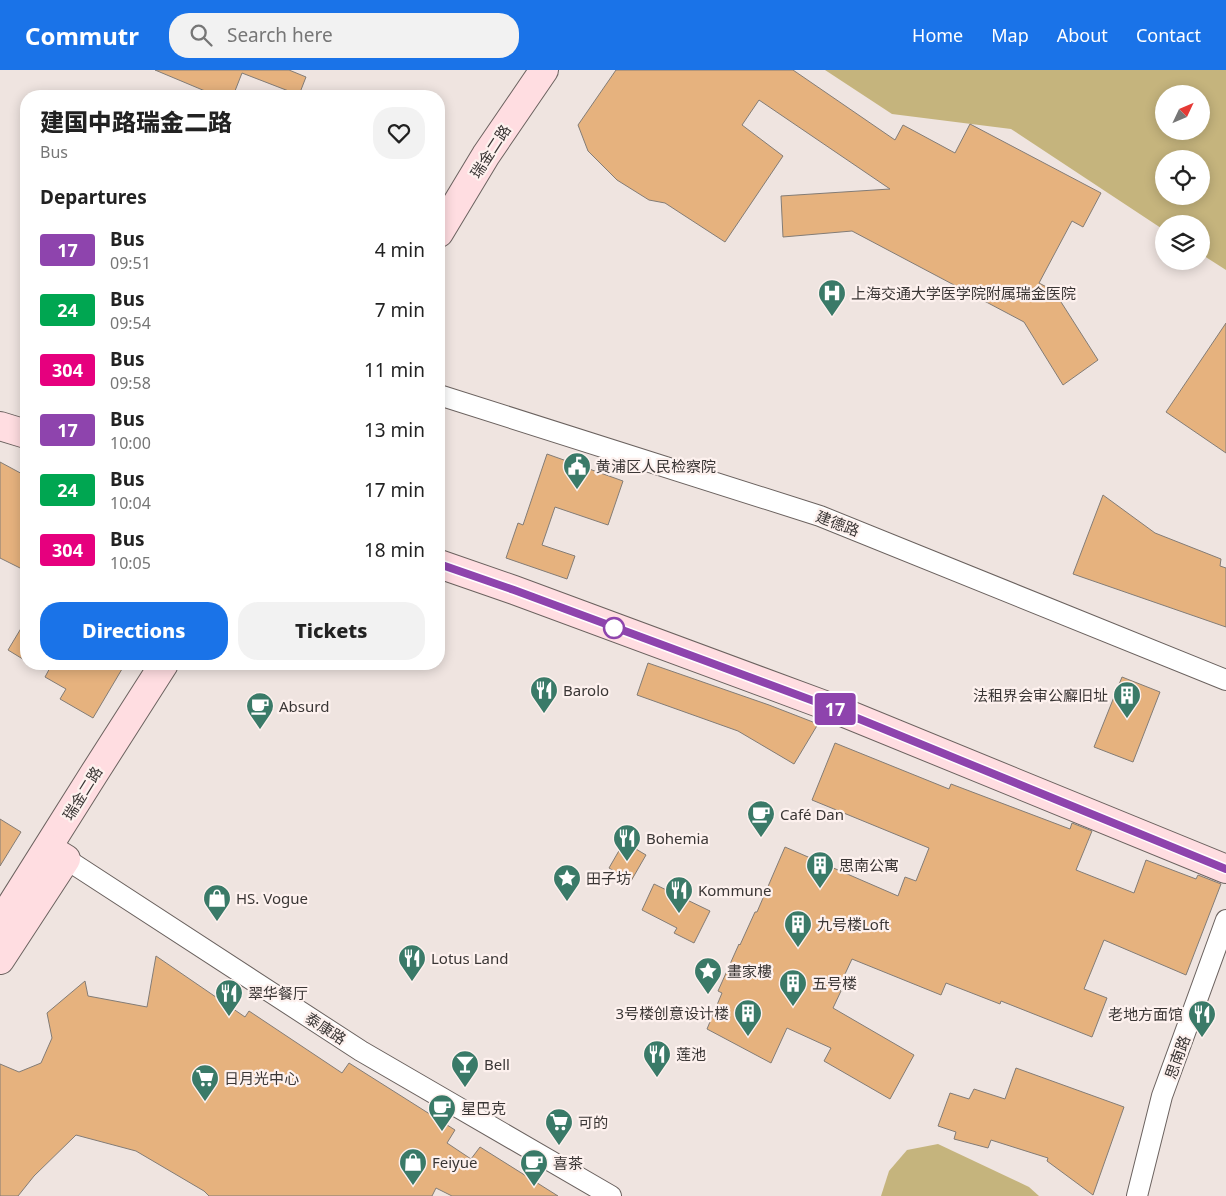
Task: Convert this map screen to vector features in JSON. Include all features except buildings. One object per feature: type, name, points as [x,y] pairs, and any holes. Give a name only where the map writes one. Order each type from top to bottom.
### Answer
[{"type":"street","name":"瑞金二路","points":[[445,223],[486,155],[544,70]]},
{"type":"street","name":"建德路","points":[[445,398],[820,516],[1226,680]]},
{"type":"street","points":[[0,426],[20,432]]},
{"type":"street","points":[[445,566],[830,707],[1226,869]]},
{"type":"street","name":"瑞金二路","points":[[0,923],[57,853],[94,772],[160,670]]},
{"type":"street","points":[[0,960],[57,853]]},
{"type":"street","name":"泰康路","points":[[57,853],[361,1051],[611,1196]]},
{"type":"street","name":"思南路","points":[[1136,1196],[1162,1096],[1226,920]]},
{"type":"shaded area","points":[[825,70],[1226,70],[1226,270],[1210,260],[1210,215],[1155,215],[1155,224],[1011,129],[892,114]]},
{"type":"shaded area","points":[[938,1144],[1029,1187],[1039,1196],[881,1196],[889,1171],[907,1150]]},
{"type":"bus line","name":"17","points":[[445,566],[830,707],[1226,869]]},
{"type":"place","name":"上海交通大学医学院附属瑞金医院","points":[[832,317]]},
{"type":"place","name":"黄浦区人民检察院","points":[[577,490]]},
{"type":"place","name":"Barolo","points":[[544,714]]},
{"type":"place","name":"法租界会审公廨旧址","points":[[1127,719]]},
{"type":"place","name":"Absurd","points":[[260,730]]},
{"type":"place","name":"Café Dan","points":[[761,838]]},
{"type":"place","name":"Bohemia","points":[[627,862]]},
{"type":"place","name":"思南公寓","points":[[820,889]]},
{"type":"place","name":"田子坊","points":[[567,902]]},
{"type":"place","name":"Kommune","points":[[679,914]]},
{"type":"place","name":"HS. Vogue","points":[[217,922]]},
{"type":"place","name":"九号楼Loft","points":[[798,948]]},
{"type":"place","name":"Lotus Land","points":[[412,982]]},
{"type":"place","name":"畫家樓","points":[[708,995]]},
{"type":"place","name":"五号楼","points":[[793,1007]]},
{"type":"place","name":"翠华餐厅","points":[[229,1017]]},
{"type":"place","name":"3号楼创意设计楼","points":[[748,1037]]},
{"type":"place","name":"老地方面馆","points":[[1202,1038]]},
{"type":"place","name":"莲池","points":[[657,1078]]},
{"type":"place","name":"Bell","points":[[465,1088]]},
{"type":"place","name":"日月光中心","points":[[205,1102]]},
{"type":"place","name":"星巴克","points":[[442,1132]]},
{"type":"place","name":"可的","points":[[559,1146]]},
{"type":"place","name":"Feiyue","points":[[413,1186]]},
{"type":"place","name":"喜茶","points":[[534,1187]]}]
